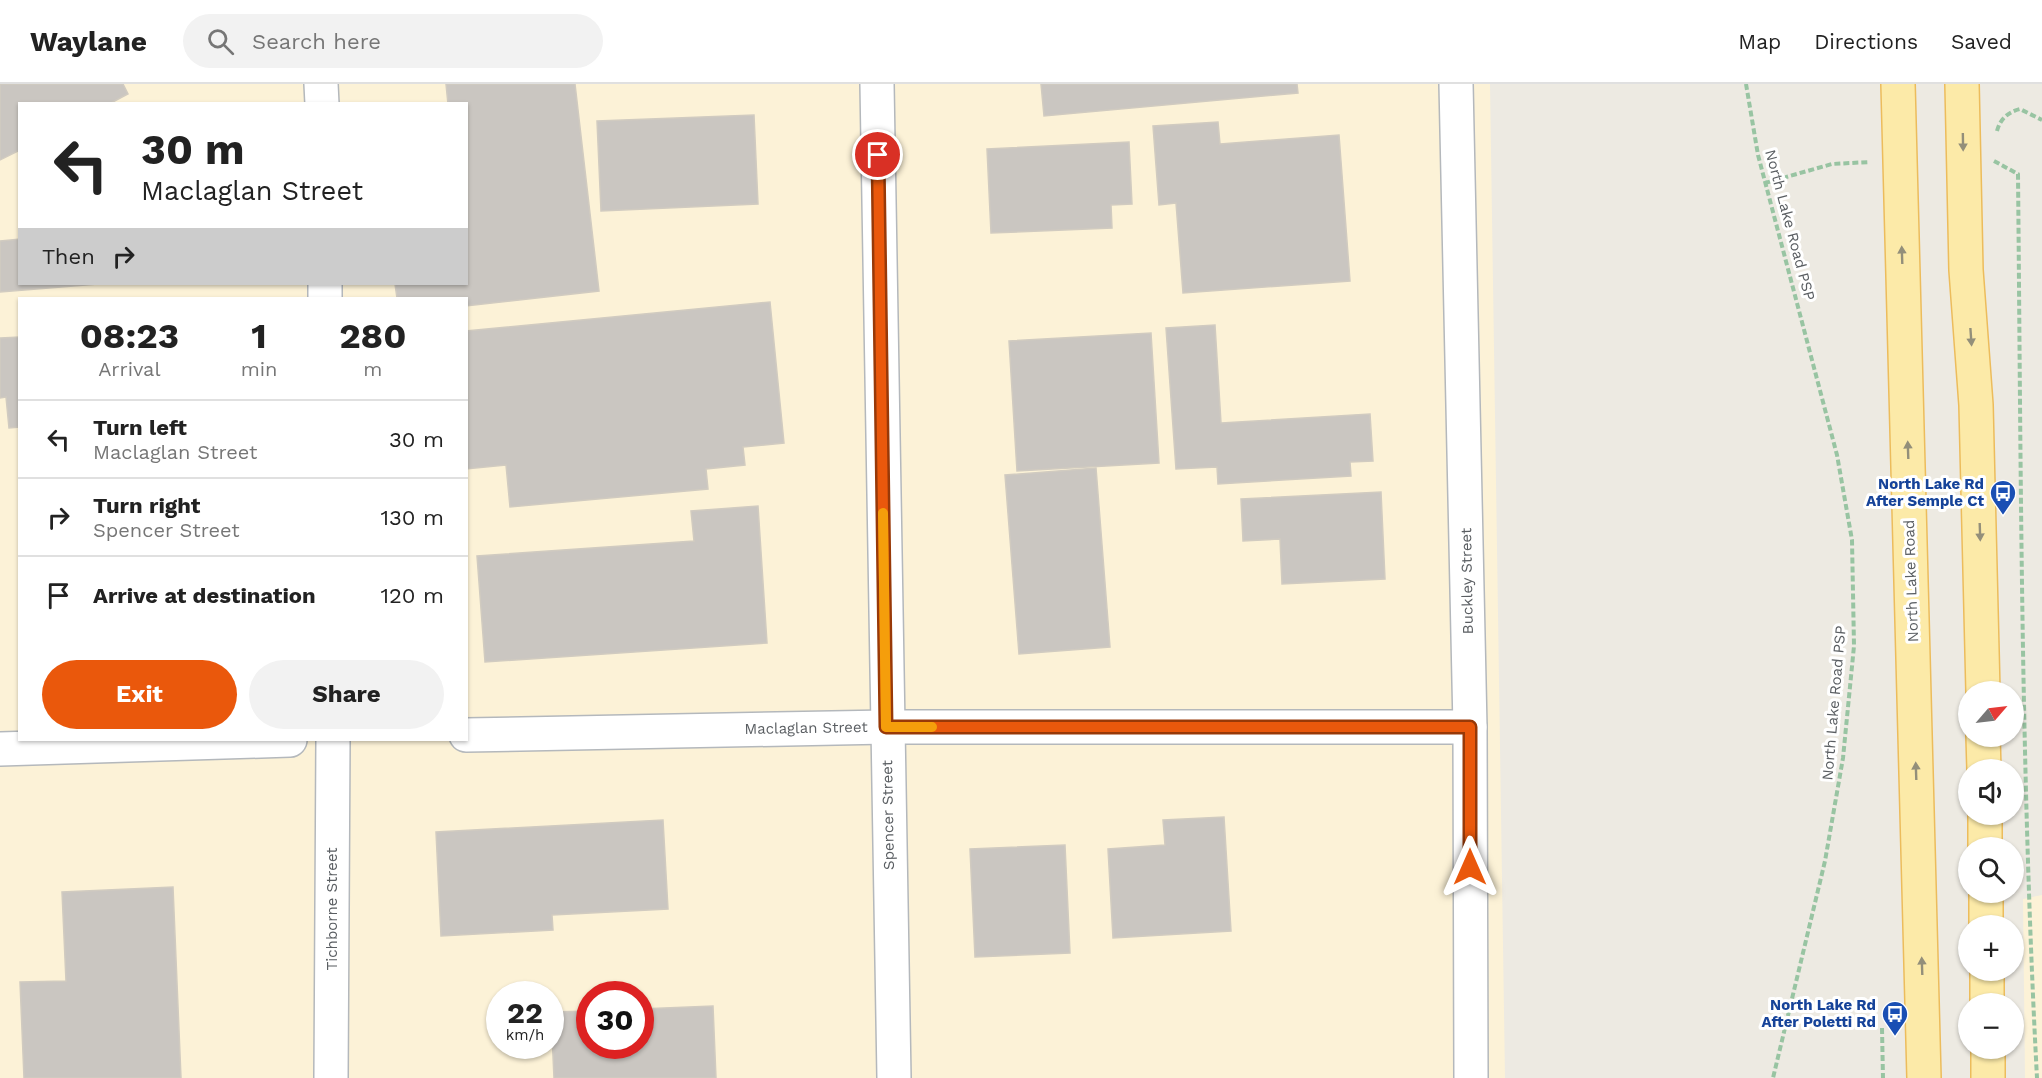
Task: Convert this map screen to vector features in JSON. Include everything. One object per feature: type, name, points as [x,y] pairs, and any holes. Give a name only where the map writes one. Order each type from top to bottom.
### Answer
[{"type":"main road","name":"North Lake Road","points":[[1898,84],[1924,1078]]},
{"type":"main road","points":[[1962,84],[1966,270],[1976,405],[1983,681]]},
{"type":"main road","points":[[1988,1059],[1988,1078]]},
{"type":"street","points":[[321,84],[322,102]]},
{"type":"street","name":"Spencer Street","points":[[877,84],[886,727],[894,1078]]},
{"type":"street","name":"Buckley Street","points":[[1456,84],[1470,727],[1471,1078]]},
{"type":"street","name":"Maclaglan Street","points":[[468,735],[886,727],[1470,727]]},
{"type":"street","points":[[0,749],[258,741]]},
{"type":"street","name":"Tichborne Street","points":[[331,1078],[333,741]]},
{"type":"path","name":"North Lake Road PSP","points":[[1746,84],[1758,155],[1837,455],[1852,540],[1854,646],[1844,758],[1825,861],[1773,1078]]},
{"type":"path","points":[[1997,133],[1999,123],[2009,112],[2020,109],[2042,120]]},
{"type":"path","points":[[1996,152],[1997,161]]},
{"type":"path","points":[[1882,1028],[1883,1078]]},
{"type":"shaded area","points":[[0,84],[1490,84],[1505,1078],[0,1078]]},
{"type":"shaded area","points":[[2042,895],[2042,1078],[2025,1078],[2024,899]]},
{"type":"building","points":[[0,84],[123,84],[128,94],[113,102],[18,102],[18,151],[0,160]]},
{"type":"building","points":[[446,84],[575,84],[599,291],[468,306],[468,297],[397,297],[395,285],[468,285],[468,102],[448,102]]},
{"type":"building","points":[[1041,84],[1297,84],[1298,93],[1044,116]]},
{"type":"building","points":[[754,115],[758,204],[601,211],[597,121]]},
{"type":"building","points":[[1218,122],[1220,144],[1339,135],[1350,281],[1183,293],[1176,203],[1159,205],[1153,126]]},
{"type":"building","points":[[1129,142],[1132,204],[1111,205],[1112,228],[991,233],[987,149]]},
{"type":"building","points":[[18,239],[18,285],[86,285],[0,292],[0,241]]},
{"type":"building","points":[[770,302],[784,443],[743,447],[745,465],[706,469],[708,489],[510,507],[506,465],[468,469],[468,331]]},
{"type":"building","points":[[1215,325],[1221,423],[1370,414],[1373,461],[1350,462],[1351,476],[1218,484],[1217,467],[1176,469],[1166,328]]},
{"type":"building","points":[[1151,333],[1159,463],[1017,471],[1009,341]]},
{"type":"building","points":[[18,337],[18,427],[9,428],[6,397],[0,398],[0,338]]},
{"type":"building","points":[[1096,468],[1110,647],[1019,654],[1005,475]]},
{"type":"building","points":[[1381,492],[1385,579],[1282,584],[1280,539],[1243,541],[1241,499]]},
{"type":"building","points":[[758,506],[767,643],[485,662],[477,556],[694,541],[691,511]]},
{"type":"building","points":[[1224,817],[1231,931],[1113,938],[1108,849],[1165,845],[1163,820]]},
{"type":"building","points":[[663,820],[668,909],[552,915],[553,930],[441,936],[436,832]]},
{"type":"building","points":[[1065,845],[1070,953],[975,957],[970,849]]},
{"type":"building","points":[[173,887],[181,1078],[24,1078],[20,982],[66,981],[62,892]]},
{"type":"building","points":[[713,1006],[716,1078],[554,1078],[553,1059],[564,1059],[564,1012],[576,1011],[576,1059],[654,1059],[654,1008]]},
{"type":"slow traffic","points":[[883,513],[886,727],[932,727]]},
{"type":"place","name":"North Lake Rd After Semple Ct","points":[[2003,516]]},
{"type":"place","name":"North Lake Rd After Poletti Rd","points":[[1895,1037]]},
{"type":"route","points":[[878,155],[886,727],[1470,727],[1470,867]]}]
